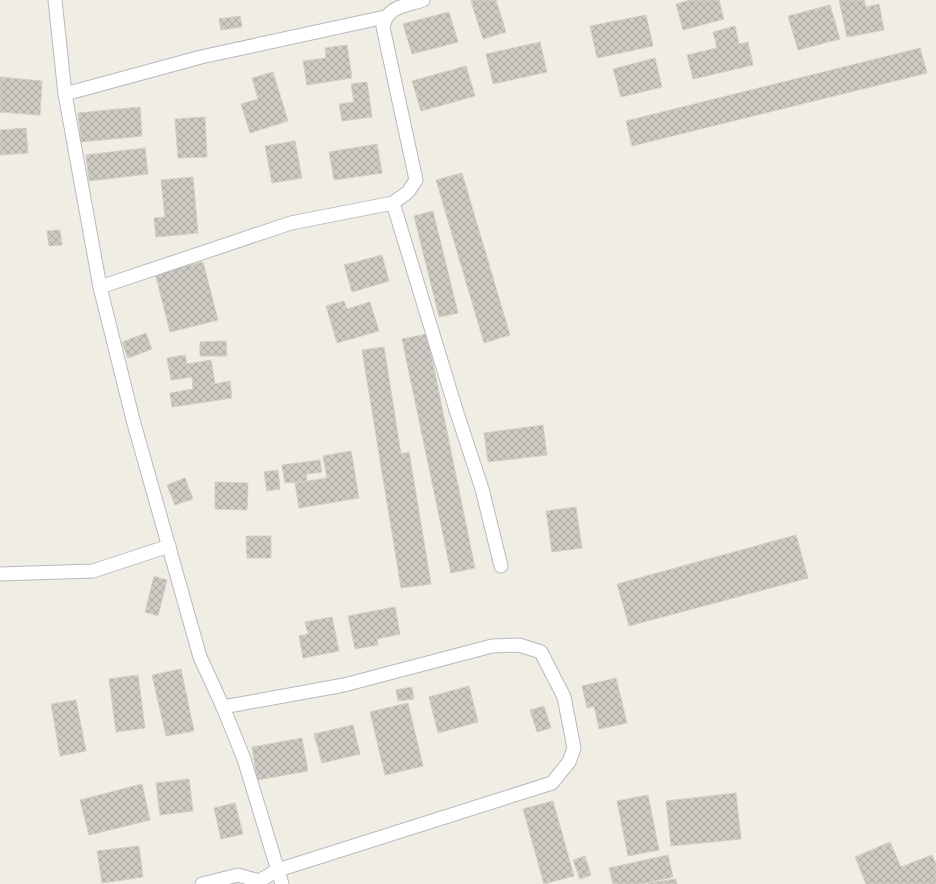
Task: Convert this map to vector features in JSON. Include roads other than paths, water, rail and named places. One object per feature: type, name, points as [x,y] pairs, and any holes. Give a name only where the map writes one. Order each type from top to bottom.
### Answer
[{"type":"street","points":[[55,0],[65,94],[100,287],[133,420],[200,657],[223,707],[244,759],[282,884]]},
{"type":"street","points":[[65,94],[201,57],[385,17],[392,10],[423,0]]},
{"type":"street","points":[[100,287],[290,223],[393,203],[408,192],[416,180],[383,27],[385,17]]},
{"type":"street","points":[[393,203],[456,410],[482,489],[501,566]]},
{"type":"street","points":[[0,574],[92,571],[169,546]]},
{"type":"street","points":[[202,884],[238,875],[259,882],[278,870],[552,783],[569,762],[574,748],[564,697],[541,652],[519,645],[492,646],[344,685],[223,707]]}]
